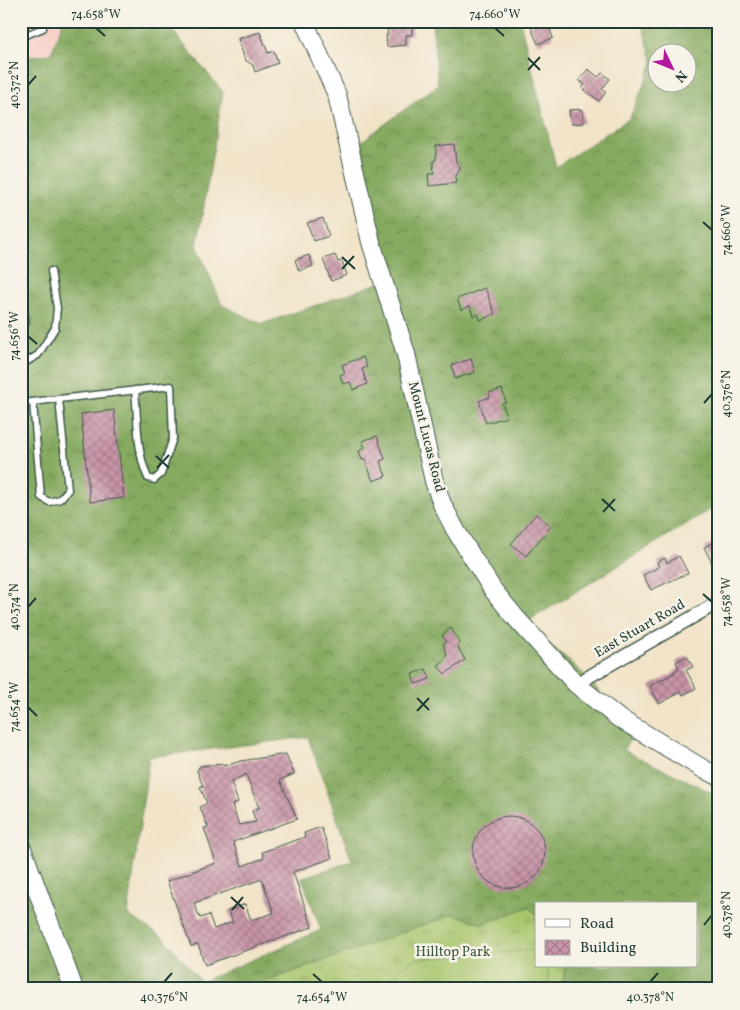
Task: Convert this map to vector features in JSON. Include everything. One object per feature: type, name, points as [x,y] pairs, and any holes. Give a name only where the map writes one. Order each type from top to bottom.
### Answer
[{"type":"street","name":"Mount Lucas Road","points":[[304,21],[337,94],[371,242],[406,354],[432,472],[442,504],[464,546],[493,590],[515,617],[594,701],[704,770],[719,776]]},
{"type":"street","name":"East Stuart Road","points":[[576,684],[719,602]]},
{"type":"street","points":[[21,846],[74,989]]},
{"type":"lane","points":[[21,37],[43,28],[44,21]]},
{"type":"lane","points":[[21,365],[38,355],[55,328],[57,308],[50,271]]},
{"type":"lane","points":[[21,403],[33,402],[135,390],[171,386],[173,438],[162,474],[154,480],[148,478],[144,470],[140,450],[135,390]]},
{"type":"lane","points":[[33,402],[41,497],[49,502],[60,499],[68,490],[59,399]]},
{"type":"shaded area","points":[[21,21],[63,21],[51,55],[21,58]]},
{"type":"green space","points":[[63,21],[168,21],[172,30],[223,92],[197,246],[222,305],[262,324],[382,282],[350,150],[438,85],[432,21],[520,21],[556,167],[630,118],[648,74],[648,92],[698,92],[698,42],[648,42],[648,45],[641,21],[698,21],[719,36],[719,504],[525,623],[587,677],[634,734],[623,750],[719,796],[719,989],[562,989],[565,968],[698,968],[698,902],[535,902],[535,912],[528,907],[483,924],[453,914],[245,989],[21,989],[21,58],[51,54]],"holes":[[[308,737],[352,861],[302,878],[321,930],[201,982],[164,938],[128,915],[149,757]]]},
{"type":"green space","name":"Hilltop Park","points":[[528,907],[535,912],[535,968],[565,968],[562,989],[245,989],[453,914],[483,924]]},
{"type":"green space","points":[[535,950],[535,968],[548,968],[548,989],[398,989],[397,971],[415,959]]},
{"type":"building","points":[[391,21],[409,21],[409,26],[412,26],[412,35],[406,35],[406,45],[387,47],[386,35],[388,35],[387,29],[391,28]]},
{"type":"building","points":[[532,21],[547,21],[553,38],[538,44],[530,25],[533,24]]},
{"type":"building","points":[[260,32],[268,53],[274,51],[278,63],[255,72],[253,65],[245,60],[238,39]]},
{"type":"building","points":[[588,69],[598,77],[602,73],[610,79],[602,89],[606,92],[599,101],[582,88],[585,85],[579,80]]},
{"type":"building","points":[[582,109],[584,123],[571,124],[569,110]]},
{"type":"building","points":[[454,144],[456,162],[460,166],[460,170],[455,176],[456,183],[429,186],[428,174],[434,174],[433,161],[436,160],[436,146]]},
{"type":"building","points":[[323,218],[329,236],[314,241],[307,223]]},
{"type":"building","points":[[309,255],[313,266],[299,271],[295,260]]},
{"type":"building","points":[[335,255],[338,262],[342,261],[347,275],[331,281],[323,259]]},
{"type":"building","points":[[485,288],[495,314],[480,320],[478,314],[473,316],[470,306],[461,310],[457,299]]},
{"type":"building","points":[[21,300],[27,300],[30,325],[21,326]]},
{"type":"building","points":[[363,357],[367,367],[362,369],[367,384],[353,390],[350,382],[343,384],[340,375],[345,373],[342,365]]},
{"type":"building","points":[[471,359],[475,372],[455,379],[452,365]]},
{"type":"building","points":[[502,389],[506,402],[502,403],[507,417],[486,423],[479,401],[490,397],[489,393]]},
{"type":"building","points":[[114,410],[124,498],[90,502],[81,414]]},
{"type":"building","points":[[377,436],[385,459],[380,461],[386,476],[373,481],[365,459],[362,460],[359,451],[365,448],[362,441]]},
{"type":"building","points":[[536,514],[551,526],[526,556],[511,544]]},
{"type":"building","points":[[716,541],[719,547],[719,577],[704,547]]},
{"type":"building","points":[[679,556],[688,573],[651,590],[643,575],[659,567],[657,562],[665,558],[667,563]]},
{"type":"building","points":[[451,628],[460,643],[457,645],[465,660],[445,674],[438,666],[447,656],[443,643],[446,642],[442,635]]},
{"type":"building","points":[[687,656],[693,667],[686,670],[696,688],[683,695],[681,692],[659,704],[650,686],[674,673],[679,668],[676,662]]},
{"type":"building","points":[[426,669],[430,679],[415,684],[412,674]]},
{"type":"building","points":[[286,754],[294,774],[280,780],[297,819],[233,842],[242,866],[264,858],[262,852],[305,837],[304,833],[321,827],[332,858],[293,872],[312,927],[205,965],[198,944],[191,946],[167,881],[216,863],[204,828],[208,827],[200,807],[207,803],[200,787],[203,786],[197,771],[200,766],[224,764],[224,766],[241,761]],"holes":[[[246,774],[259,808],[252,811],[256,822],[239,825],[232,805],[238,802],[231,782]],[[262,879],[274,913],[251,920],[245,904],[228,911],[233,922],[214,929],[209,915],[200,918],[194,903]]]},
{"type":"building","points":[[509,816],[529,822],[539,832],[545,852],[539,872],[529,882],[509,888],[489,882],[479,872],[473,852],[479,832],[489,822]]}]
